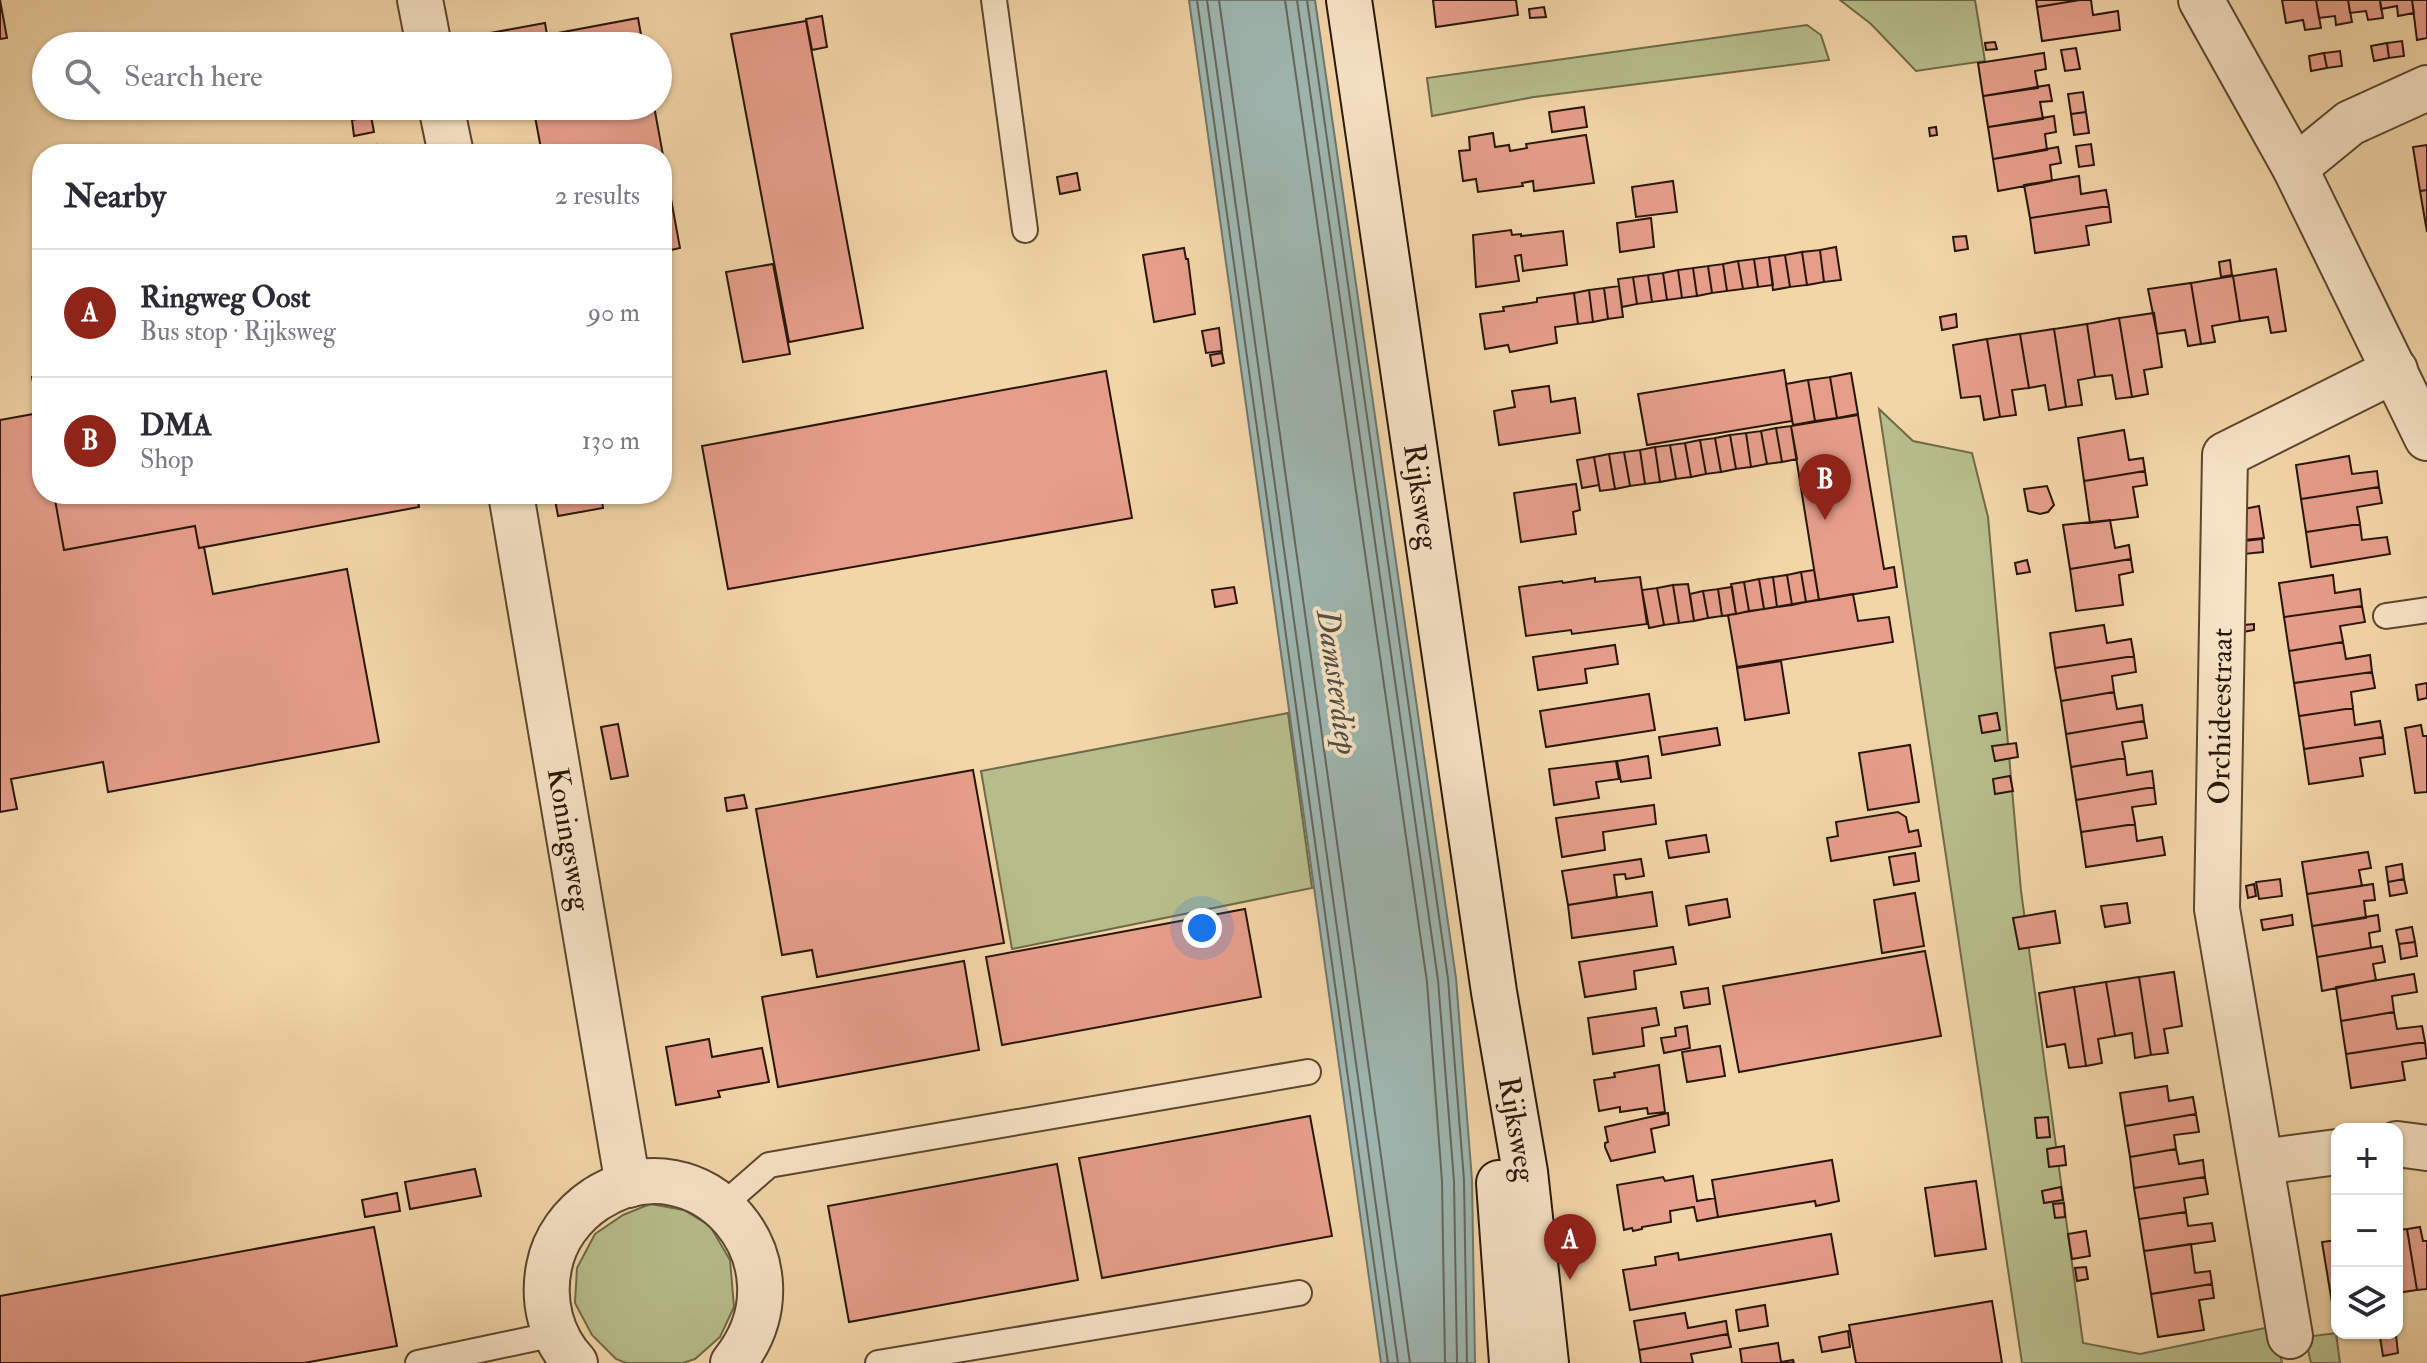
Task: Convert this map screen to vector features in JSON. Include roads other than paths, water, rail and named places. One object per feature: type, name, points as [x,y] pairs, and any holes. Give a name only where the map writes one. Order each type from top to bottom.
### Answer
[{"type":"street","points":[[420,0],[426,32]]},
{"type":"street","name":"Rijksweg","points":[[1349,0],[1494,992],[1525,1172],[1546,1363]]},
{"type":"street","points":[[2201,0],[2295,168],[2427,438]]},
{"type":"street","points":[[2295,168],[2350,123],[2427,88]]},
{"type":"street","points":[[444,120],[449,144]]},
{"type":"street","name":"Orchideestraat","points":[[2290,1336],[2217,909],[2225,455],[2395,370]]},
{"type":"street","name":"Koningsweg","points":[[513,504],[628,1185]]},
{"type":"street","name":"Rijksweg","points":[[1494,992],[1498,1174],[1512,1363]]},
{"type":"street","points":[[2262,1162],[2331,1153]]},
{"type":"street","points":[[565,1348],[548,1311],[546,1288],[549,1265],[569,1223],[586,1206],[628,1185],[653,1182],[677,1184],[701,1193],[722,1206],[739,1224],[752,1246],[760,1269],[762,1294],[757,1319],[748,1342],[733,1363]]},
{"type":"lane","points":[[994,0],[1025,230]]},
{"type":"lane","points":[[2386,616],[2427,610]]},
{"type":"lane","points":[[722,1206],[769,1165],[1308,1072]]},
{"type":"lane","points":[[878,1363],[1299,1293]]},
{"type":"lane","points":[[418,1363],[565,1348]]},
{"type":"water","name":"Damsterdiep","points":[[1189,0],[1315,0],[1456,978],[1472,1180],[1475,1363],[1381,1363]]},
{"type":"place","name":"DMA","points":[[1825,520]]},
{"type":"place","name":"Ringweg Oost","points":[[1570,1280]]}]
